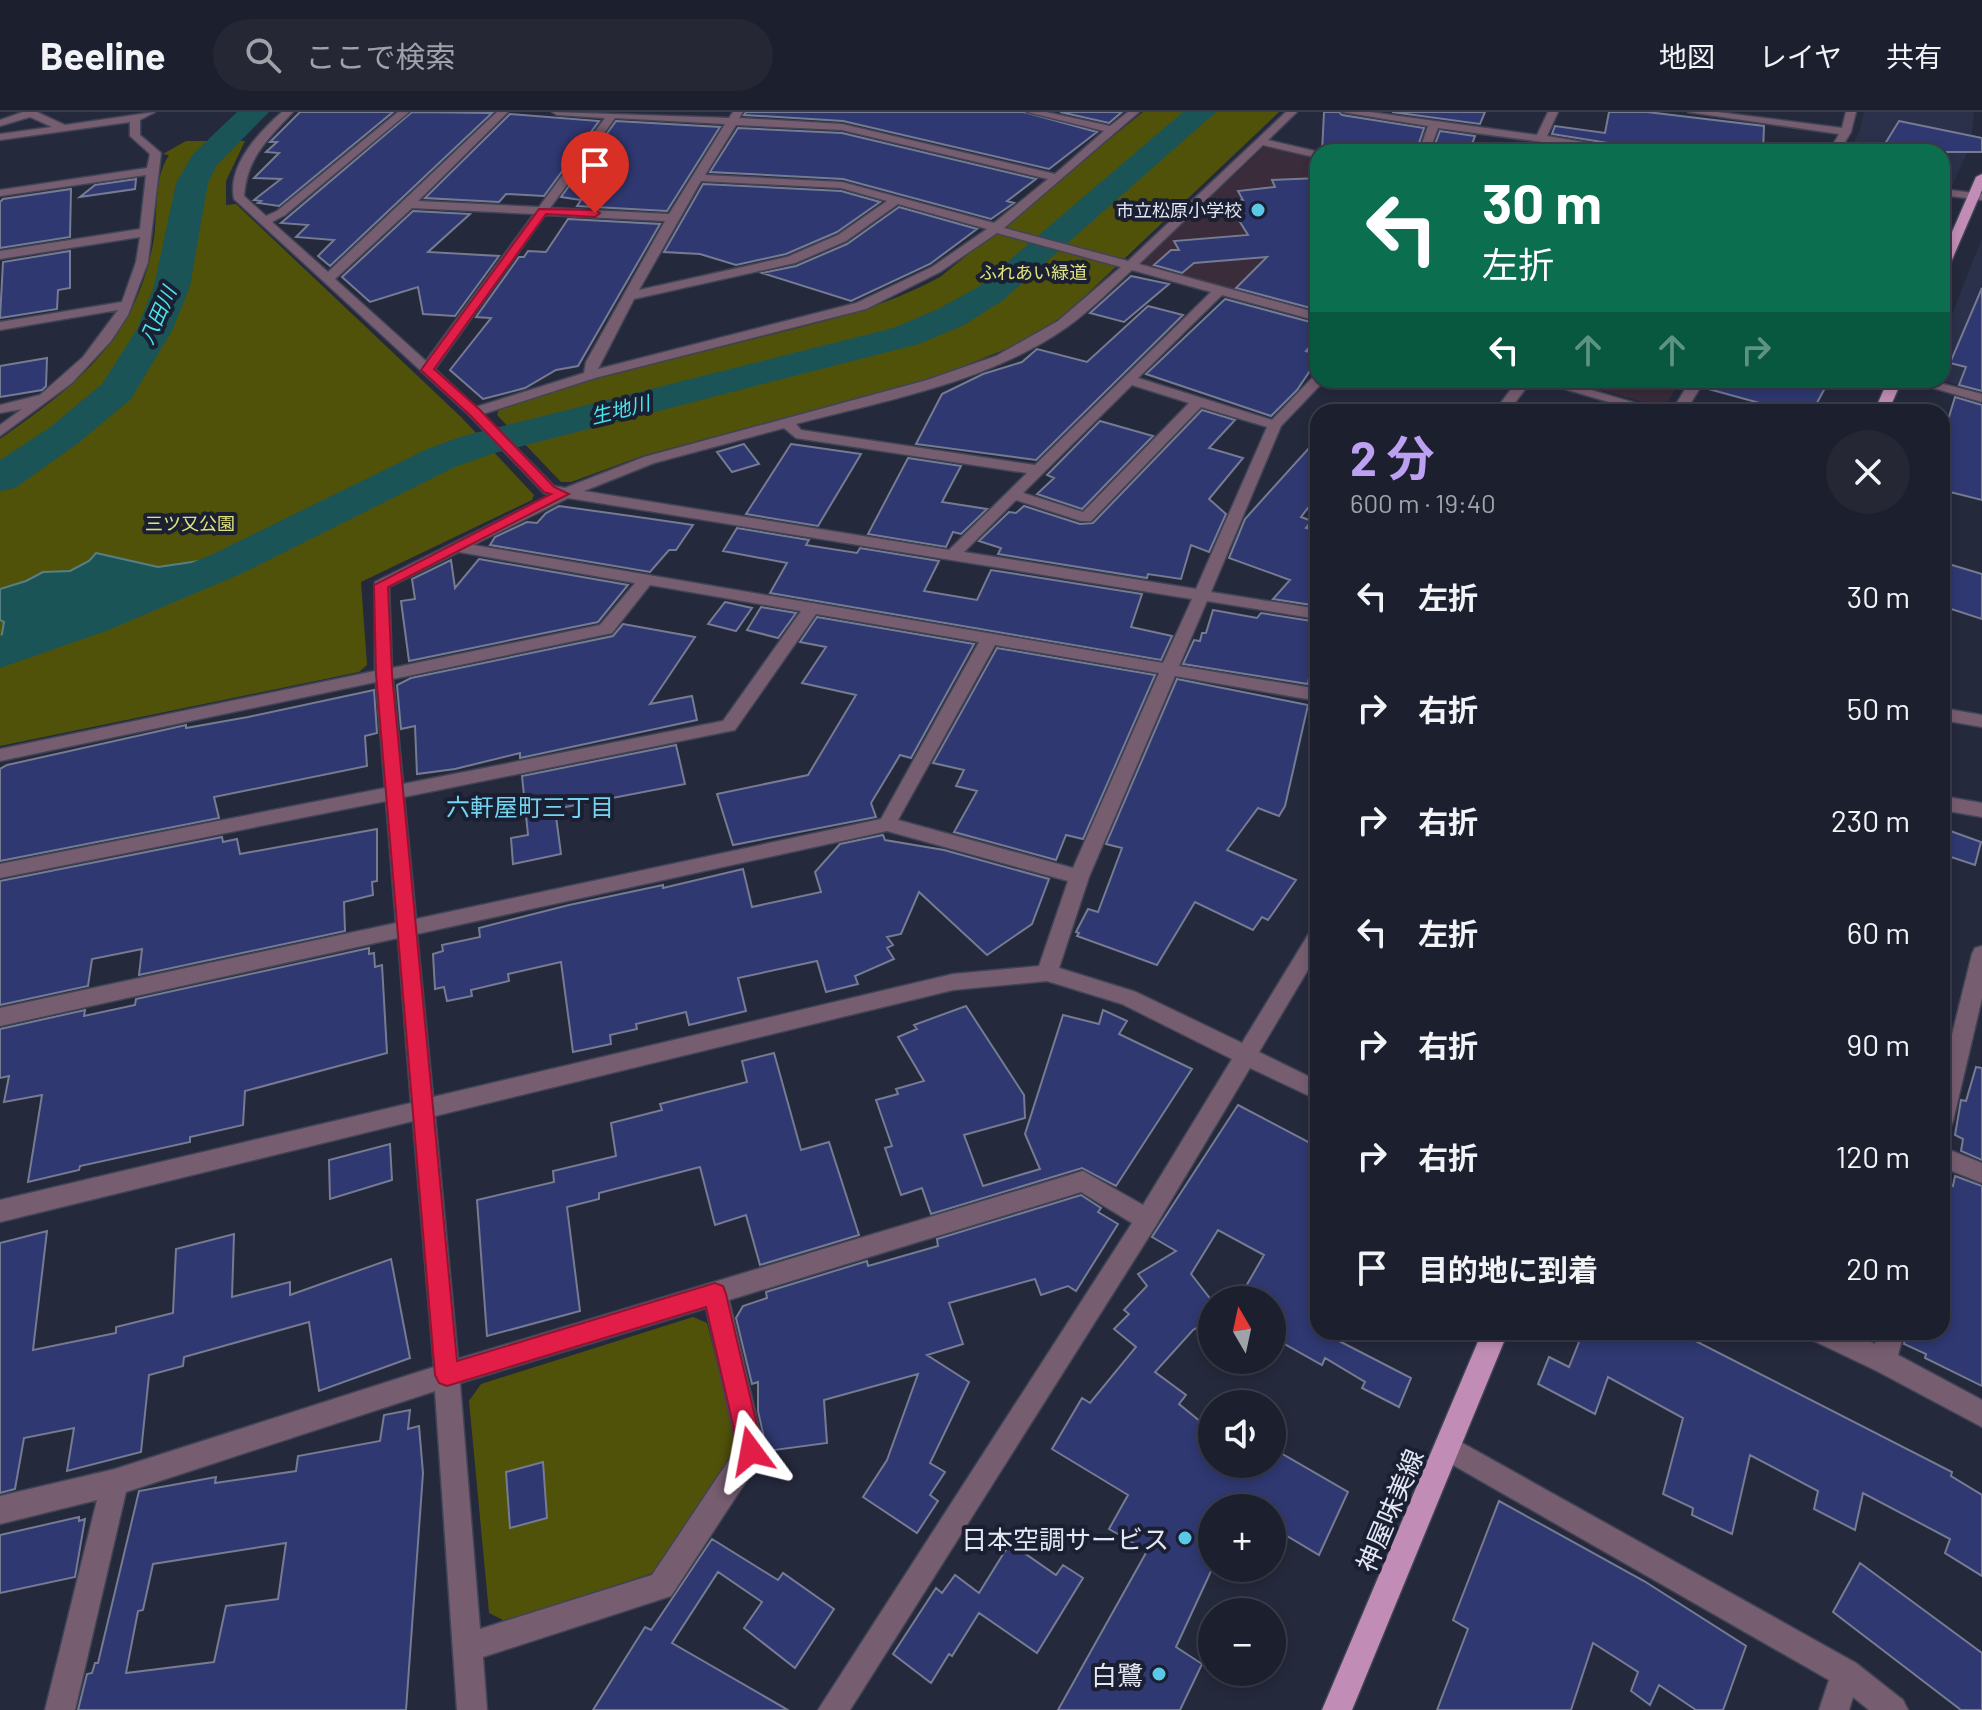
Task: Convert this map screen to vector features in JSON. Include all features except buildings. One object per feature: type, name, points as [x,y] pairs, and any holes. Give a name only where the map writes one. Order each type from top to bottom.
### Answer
[{"type":"main road","points":[[1950,253],[1979,197],[1982,177]]},
{"type":"main road","name":"神屋味美線","points":[[1337,1710],[1492,1340]]},
{"type":"street","points":[[0,123],[29,112],[64,128]]},
{"type":"street","points":[[0,137],[135,118],[150,112]]},
{"type":"street","points":[[288,112],[254,145],[238,180],[238,197],[474,412],[556,492],[1310,613]]},
{"type":"street","points":[[264,221],[281,213],[404,112]]},
{"type":"street","points":[[327,279],[344,267],[503,112]]},
{"type":"street","points":[[557,112],[735,117],[842,127],[1057,178]]},
{"type":"street","points":[[1032,112],[1112,130]]},
{"type":"street","points":[[474,412],[590,375],[861,306],[898,292],[927,277],[993,228],[1134,112]]},
{"type":"street","points":[[472,1710],[447,1375],[384,674],[381,585],[556,492],[649,460],[932,383],[1001,359],[1063,324],[1131,265],[1292,112]]},
{"type":"street","points":[[1347,112],[1578,144]]},
{"type":"street","points":[[1540,139],[1553,112]]},
{"type":"street","points":[[1693,112],[1846,132]]},
{"type":"street","points":[[1839,144],[1846,132],[1851,112]]},
{"type":"street","points":[[427,370],[613,114]]},
{"type":"street","points":[[590,375],[593,362],[673,218],[735,117]]},
{"type":"street","points":[[0,432],[43,401],[83,366],[126,305],[141,266],[156,153],[135,136],[135,118]]},
{"type":"street","points":[[1427,144],[1434,124]]},
{"type":"street","points":[[1262,142],[1310,153]]},
{"type":"street","points":[[0,193],[152,171]]},
{"type":"street","points":[[699,178],[842,185],[1310,315]]},
{"type":"street","points":[[1950,193],[1979,197]]},
{"type":"street","points":[[631,296],[791,260],[842,238],[895,201]]},
{"type":"street","points":[[409,204],[673,218]]},
{"type":"street","points":[[0,255],[146,232]]},
{"type":"street","points":[[952,555],[1219,291]]},
{"type":"street","points":[[0,326],[126,305]]},
{"type":"street","points":[[1130,380],[1275,425]]},
{"type":"street","points":[[1047,973],[1079,877],[1172,669],[1275,425],[1310,388]]},
{"type":"street","points":[[1570,388],[1630,404]]},
{"type":"street","points":[[1943,388],[1982,398]]},
{"type":"street","points":[[0,409],[43,401]]},
{"type":"street","points":[[1014,495],[1086,518],[1199,401]]},
{"type":"street","points":[[788,424],[796,434],[1039,470]]},
{"type":"street","points":[[455,547],[644,582],[1310,694]]},
{"type":"street","points":[[0,755],[606,629],[644,582]]},
{"type":"street","points":[[0,871],[729,726],[810,610]]},
{"type":"street","points":[[887,824],[990,638]]},
{"type":"street","points":[[1950,715],[1982,721]]},
{"type":"street","points":[[1950,804],[1982,810]]},
{"type":"street","points":[[0,1017],[887,824],[1079,877]]},
{"type":"street","points":[[833,1710],[1147,1220],[1310,948]]},
{"type":"street","points":[[1950,1088],[1982,954]]},
{"type":"street","points":[[0,1211],[953,982],[1047,973],[1129,998],[1310,1087]]},
{"type":"street","points":[[1950,1160],[1982,1173]]},
{"type":"street","points":[[0,1510],[115,1482],[447,1375],[1083,1181],[1147,1220]]},
{"type":"street","points":[[468,1647],[661,1586],[751,1451],[715,1294]]},
{"type":"street","points":[[1838,1340],[1982,1414]]},
{"type":"street","points":[[1884,1361],[1889,1340]]},
{"type":"street","points":[[1448,1448],[1846,1673],[1893,1710]]},
{"type":"street","points":[[60,1710],[115,1482]]},
{"type":"street","points":[[1834,1710],[1846,1673]]},
{"type":"shaded area","points":[[1864,112],[1974,112],[1971,144],[1952,186],[1950,144],[1853,144]]},
{"type":"shaded area","name":"市立松原小学校","points":[[1263,148],[1310,156],[1310,311],[1147,266],[1143,261]]},
{"type":"shaded area","points":[[1982,238],[1982,391],[1950,383],[1950,320]]},
{"type":"shaded area","points":[[1592,388],[1676,388],[1666,404],[1651,404]]},
{"type":"shaded area","points":[[96,553],[158,567],[213,559],[90,612],[0,645],[4,622],[0,620],[0,589],[43,572],[70,571],[89,561]]},
{"type":"green space","name":"ふれあい緑道","points":[[1143,112],[1279,112],[1065,315],[1016,345],[937,377],[645,455],[571,482],[561,482],[497,415],[499,409],[562,389],[825,321],[918,288],[940,277]]},
{"type":"green space","name":"三ツ又公園","points":[[186,141],[245,141],[226,181],[226,205],[236,204],[461,417],[534,495],[532,500],[361,582],[367,665],[359,672],[0,746],[0,439],[77,379],[117,334],[144,278],[153,244],[158,187],[169,155],[163,154]]},
{"type":"green space","points":[[693,1317],[707,1323],[739,1451],[656,1572],[505,1621],[489,1613],[469,1401],[481,1384]]},
{"type":"waterway","name":"八田川","points":[[0,479],[63,436],[117,391],[155,329],[172,286],[192,183],[204,161],[254,112]]},
{"type":"waterway","name":"生地川","points":[[0,653],[90,621],[227,564],[441,458],[477,445],[906,336],[951,317],[990,294],[1201,112]]},
{"type":"place","name":"市立松原小学校","points":[[1258,210]]},
{"type":"place","name":"日本空調サービス","points":[[1185,1538]]},
{"type":"place","name":"白鷺","points":[[1159,1674]]},
{"type":"district","name":"六軒屋町三丁目","points":[[530,806]]},
{"type":"route","points":[[595,213],[543,211],[427,370],[474,412],[549,490],[563,494],[381,585],[384,674],[447,1375],[715,1294],[751,1451]]}]
